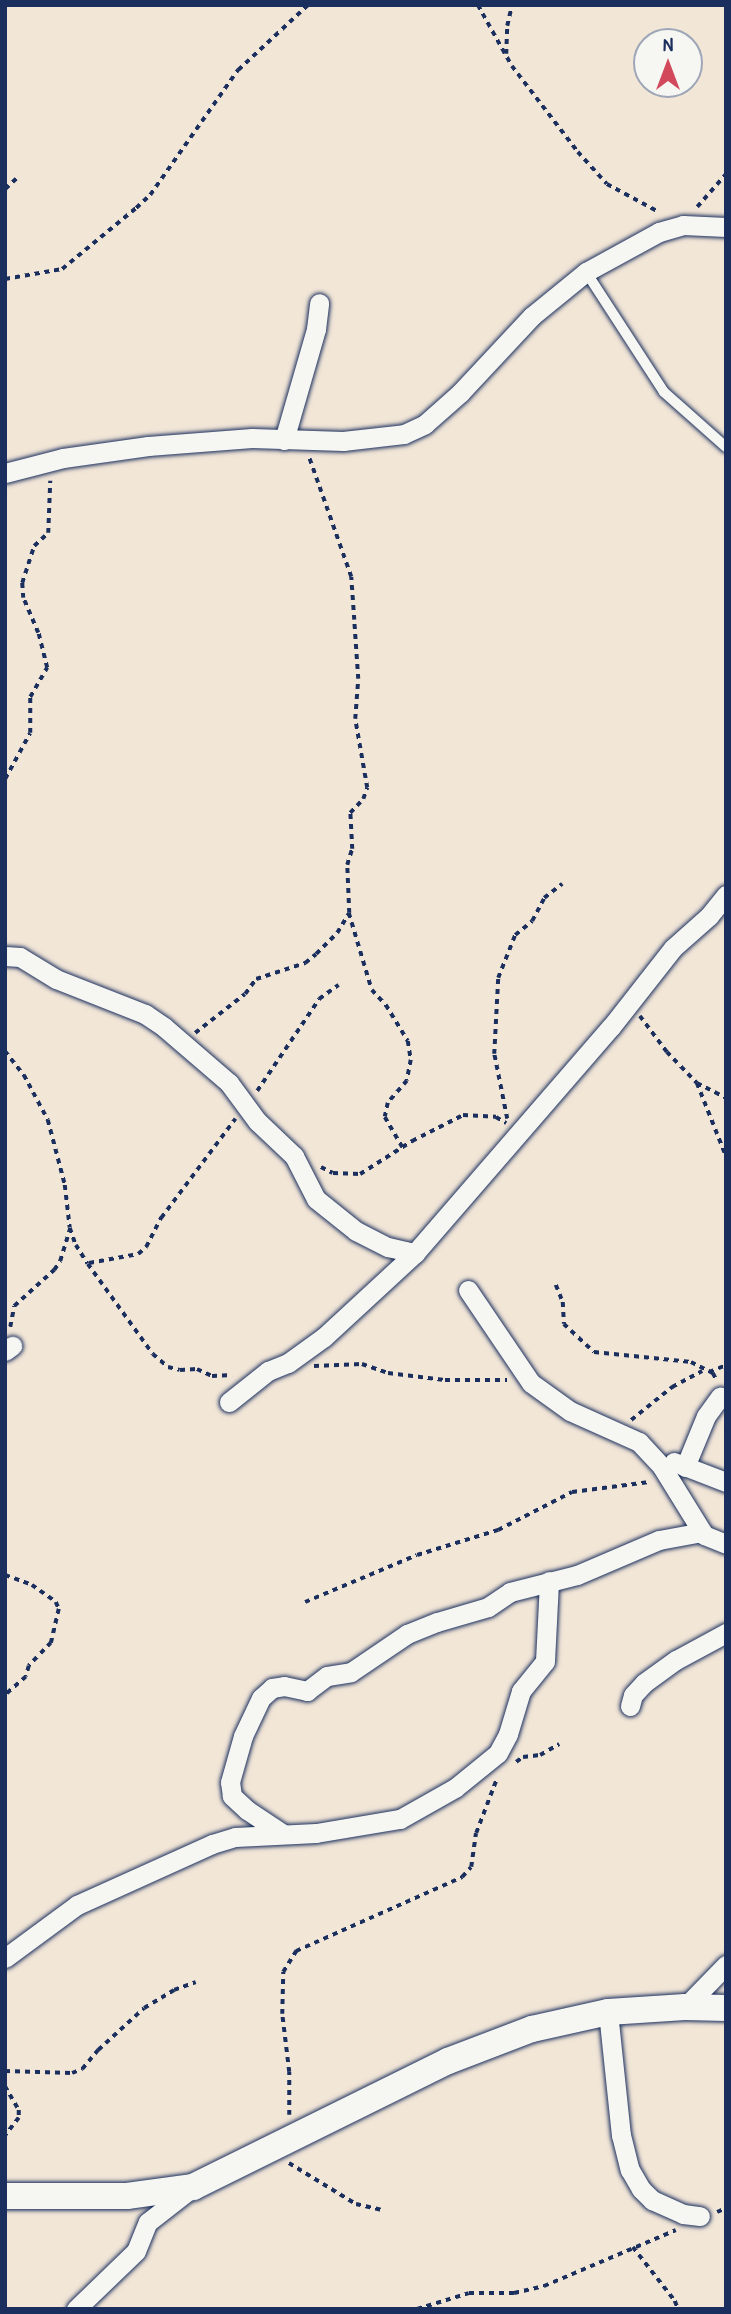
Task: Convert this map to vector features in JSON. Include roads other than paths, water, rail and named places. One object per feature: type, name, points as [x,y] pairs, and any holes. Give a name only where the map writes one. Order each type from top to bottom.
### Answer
[{"type":"street","points":[[5,473],[63,458],[210,440],[384,439],[425,424],[460,393],[532,316],[586,272],[659,232],[683,225],[726,227]]},
{"type":"street","points":[[293,441],[319,303]]},
{"type":"street","points":[[229,1402],[268,1371],[288,1363],[349,1317],[415,1253],[510,1131],[631,1003],[673,948],[709,916],[726,895]]},
{"type":"street","points":[[5,956],[20,957],[57,979],[145,1014],[229,1083],[245,1106],[298,1163],[311,1194],[349,1226],[388,1247],[415,1253]]},
{"type":"street","points":[[468,1290],[531,1383],[570,1411],[639,1442],[677,1473],[726,1482]]},
{"type":"street","points":[[720,1397],[706,1416],[677,1473],[702,1532],[715,1542],[726,1544]]},
{"type":"street","points":[[282,1834],[232,1796],[230,1782],[243,1736],[265,1695],[272,1688],[284,1686],[307,1691],[327,1676],[344,1675],[366,1664],[407,1634],[455,1615],[488,1607],[510,1592],[577,1575],[659,1540],[702,1532]]},
{"type":"street","points":[[5,1958],[77,1905],[144,1872],[235,1837],[316,1833],[400,1819],[429,1804],[484,1766],[498,1753],[511,1726],[521,1691],[545,1661],[549,1581]]},
{"type":"street","points":[[630,1706],[633,1695],[645,1683],[676,1660],[726,1633]]},
{"type":"street","points":[[685,2007],[726,1965]]},
{"type":"street","points":[[76,2309],[136,2251],[148,2222],[193,2187],[448,2061],[532,2029],[608,2012],[685,2007],[726,2008]]},
{"type":"street","points":[[608,2012],[621,2135],[630,2170],[641,2189],[652,2200],[683,2214],[700,2216]]},
{"type":"street","points":[[5,2196],[127,2196],[193,2187]]},
{"type":"lane","points":[[586,272],[664,392],[726,447]]}]
